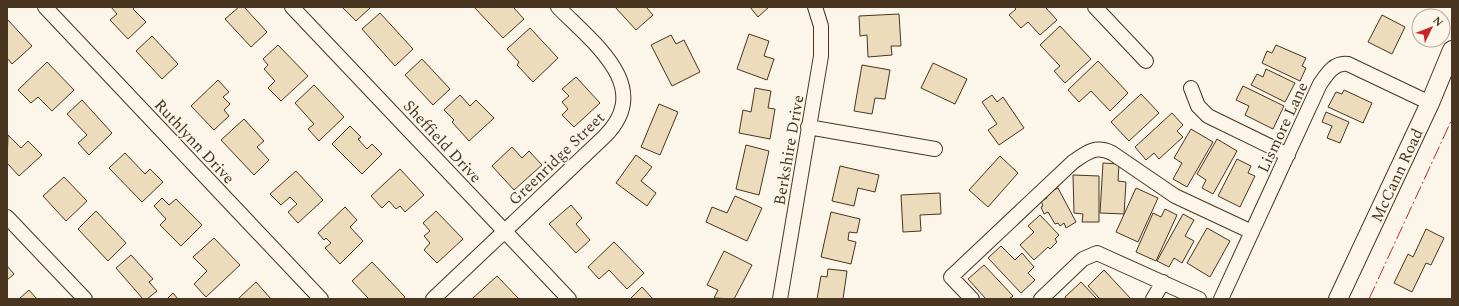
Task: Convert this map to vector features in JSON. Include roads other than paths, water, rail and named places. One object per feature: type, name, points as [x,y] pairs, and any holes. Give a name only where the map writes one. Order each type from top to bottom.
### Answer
[{"type":"main road","name":"McCann Road","points":[[1338,299],[1430,103],[1452,50]]},
{"type":"street","name":"Ruthlynn Drive","points":[[45,7],[321,299]]},
{"type":"street","name":"Sheffield Drive","points":[[292,7],[568,299]]},
{"type":"street","name":"Greenridge Street","points":[[433,299],[613,129],[622,114],[624,88],[617,72],[601,52],[558,7]]},
{"type":"street","name":"Berkshire Drive","points":[[780,299],[821,56],[821,26],[815,7]]},
{"type":"street","points":[[1095,7],[1146,61]]},
{"type":"street","name":"Lismore Lane","points":[[1221,299],[1320,84],[1329,72],[1339,64],[1348,64],[1430,103]]},
{"type":"street","points":[[1191,88],[1198,106],[1208,116],[1288,155]]},
{"type":"street","points":[[808,127],[935,149]]},
{"type":"street","points":[[972,299],[951,277],[1073,162],[1094,149],[1102,149],[1112,153],[1179,198],[1252,232]]},
{"type":"street","points":[[7,217],[85,299]]},
{"type":"street","points":[[1041,299],[1083,259],[1097,253],[1199,299]]},
{"type":"street","points":[[1154,299],[1163,282]]}]
